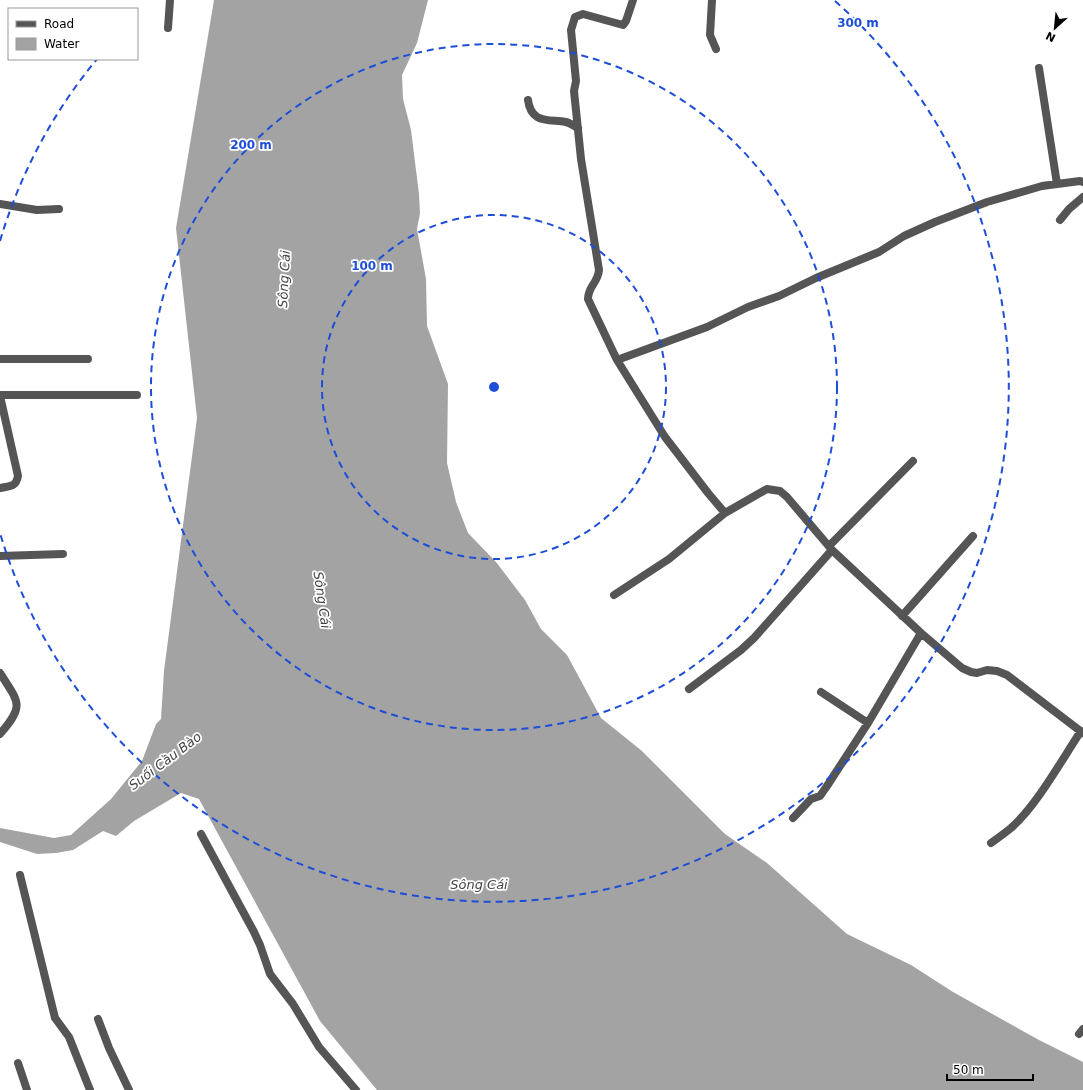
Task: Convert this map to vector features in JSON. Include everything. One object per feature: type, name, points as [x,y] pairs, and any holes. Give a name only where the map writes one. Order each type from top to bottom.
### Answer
[{"type":"street","points":[[168,28],[170,0]]},
{"type":"street","points":[[633,0],[623,26],[583,14],[575,17],[570,30],[576,81],[574,91],[581,159],[600,270],[599,276],[588,292],[588,299],[617,360],[665,437],[725,513]]},
{"type":"street","points":[[712,0],[710,35],[716,48]]},
{"type":"street","points":[[1039,68],[1056,184]]},
{"type":"street","points":[[528,100],[529,108],[533,114],[539,118],[548,121],[568,122],[578,128]]},
{"type":"street","points":[[617,360],[707,327],[748,307],[779,296],[816,278],[879,252],[904,236],[935,222],[987,202],[1042,186],[1080,181],[1083,182]]},
{"type":"street","points":[[1060,220],[1069,208],[1083,197]]},
{"type":"street","points":[[0,204],[38,210],[58,209]]},
{"type":"street","points":[[0,359],[88,359]]},
{"type":"street","points":[[0,488],[12,486],[17,482],[18,476],[0,396],[137,395]]},
{"type":"street","points":[[689,689],[741,650],[754,638],[831,548],[913,462]]},
{"type":"street","points":[[614,595],[665,562],[725,513],[767,489],[780,491],[831,548],[920,633],[962,668],[977,673],[987,670],[997,671],[1007,675],[1082,732],[1026,811],[1011,828],[991,843]]},
{"type":"street","points":[[902,616],[973,536]]},
{"type":"street","points":[[0,556],[63,554]]},
{"type":"street","points":[[793,818],[811,799],[820,796],[868,723],[920,633]]},
{"type":"street","points":[[0,672],[17,700],[15,714],[12,720],[0,734]]},
{"type":"street","points":[[821,692],[868,723]]},
{"type":"street","points":[[201,834],[254,932],[270,974],[293,1004],[319,1047],[356,1090]]},
{"type":"street","points":[[20,875],[55,1018],[69,1037],[90,1090]]},
{"type":"street","points":[[98,1019],[109,1048],[129,1090]]},
{"type":"street","points":[[18,1063],[27,1090]]},
{"type":"water","name":"Sông Cái","points":[[214,0],[428,0],[417,43],[402,75],[403,99],[411,130],[419,194],[420,213],[417,229],[426,279],[427,326],[448,384],[447,463],[456,502],[468,533],[496,562],[525,600],[541,629],[567,655],[601,718],[642,751],[725,834],[767,863],[847,934],[911,965],[953,992],[1039,1040],[1083,1062],[1083,1090],[377,1090],[320,1021],[199,799],[181,793],[134,821],[116,836],[103,831],[73,850],[37,854],[0,842],[0,828],[54,838],[71,835],[111,799],[142,761],[156,724],[161,719],[164,671],[197,418],[176,228]]},
{"type":"water label","name":"Suối Cầu Bào","points":[[165,761]]}]
